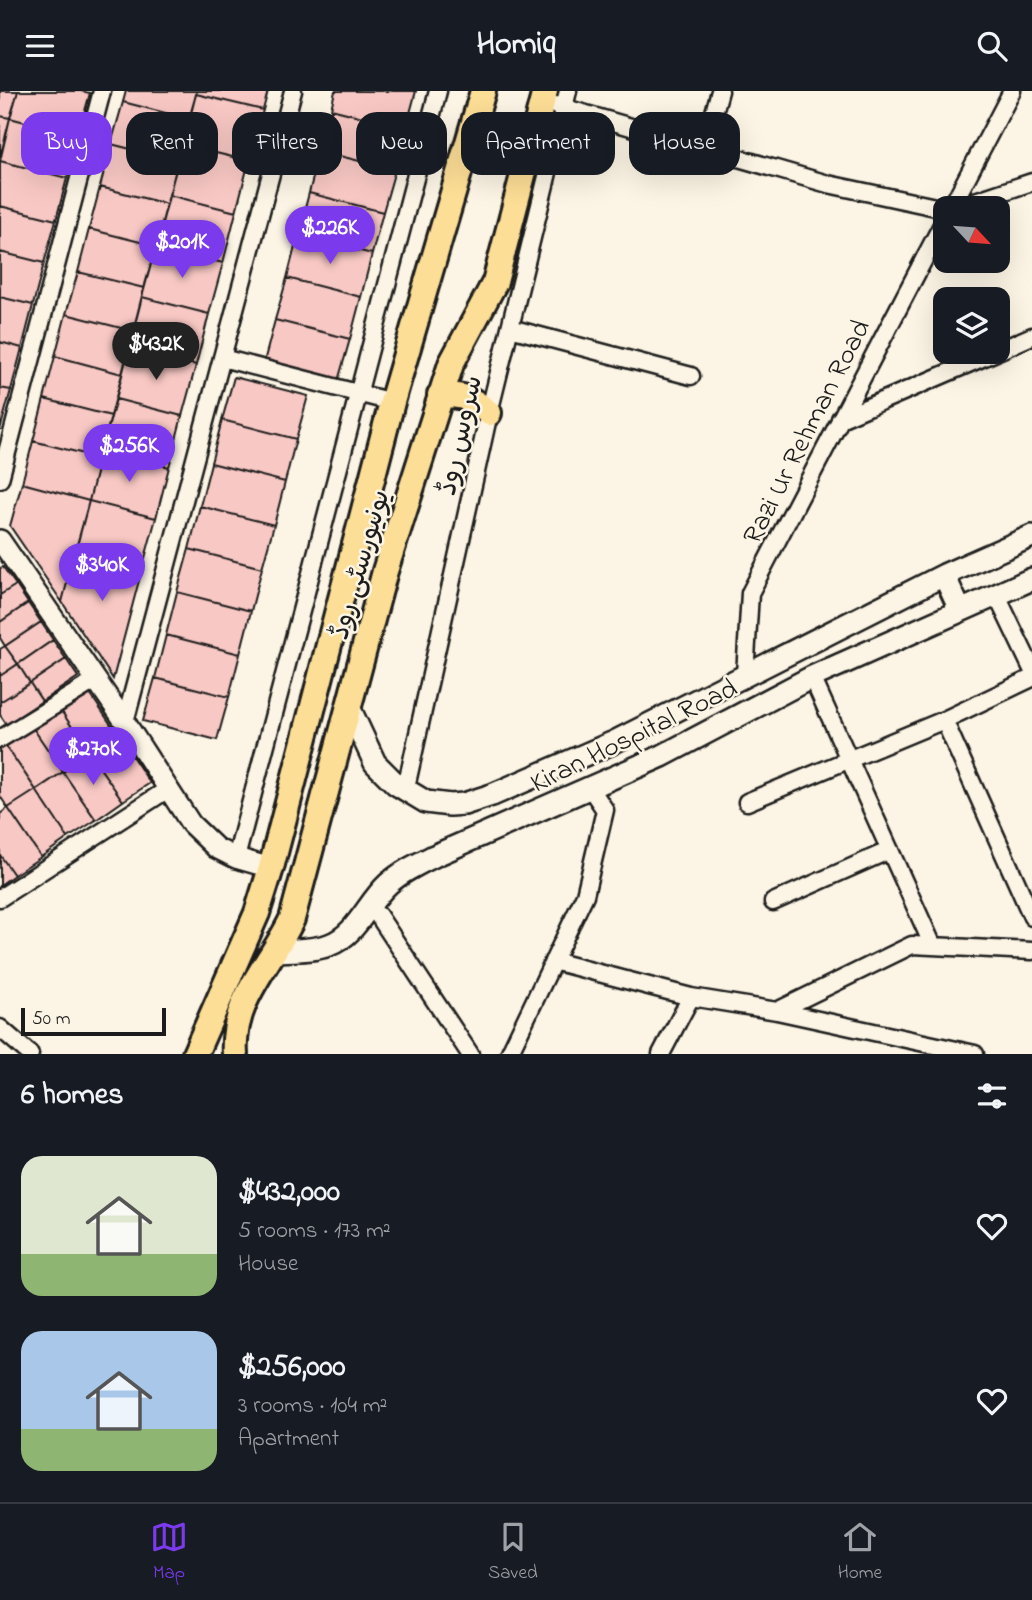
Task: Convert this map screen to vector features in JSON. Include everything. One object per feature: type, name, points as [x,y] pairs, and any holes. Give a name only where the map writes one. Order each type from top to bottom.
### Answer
[{"type":"main road","name":"یونیورسٹی روڈ","points":[[195,1054],[257,913],[271,868],[391,403],[483,91]]},
{"type":"main road","name":"یونیورسٹی روڈ","points":[[235,1054],[236,1033],[244,1001],[258,974],[275,951],[292,919],[299,898],[385,571],[440,395],[454,358],[495,282],[550,100]]},
{"type":"main road","points":[[440,395],[459,395],[475,400],[489,413]]},
{"type":"main road","name":"Kiran Hospital Road","points":[[348,705],[375,763],[405,792],[426,802],[464,804],[612,743],[944,575],[1032,536]]},
{"type":"main road","points":[[944,575],[960,610]]},
{"type":"main road","name":"Kiran Hospital Road","points":[[275,951],[330,945],[348,933],[387,884],[415,866],[662,756],[812,677],[1032,579]]},
{"type":"street","points":[[0,479],[102,91]]},
{"type":"street","points":[[125,722],[293,91]]},
{"type":"street","points":[[236,858],[438,91]]},
{"type":"street","name":"سروس روڈ","points":[[405,792],[510,328],[550,100],[568,91]]},
{"type":"street","points":[[714,112],[720,91]]},
{"type":"street","points":[[959,196],[1013,91]]},
{"type":"street","points":[[550,100],[629,125]]},
{"type":"street","points":[[740,158],[828,184],[933,206]]},
{"type":"street","points":[[989,196],[1032,182]]},
{"type":"street","name":"Razi Ur Rehman Road","points":[[745,675],[750,593],[933,242]]},
{"type":"street","points":[[510,328],[691,376]]},
{"type":"street","points":[[1010,345],[1032,336]]},
{"type":"street","points":[[222,358],[391,403]]},
{"type":"street","points":[[840,419],[967,364]]},
{"type":"street","points":[[0,540],[125,722],[191,824],[216,848],[236,858],[271,868]]},
{"type":"street","points":[[996,594],[1032,669]]},
{"type":"street","points":[[812,677],[933,947]]},
{"type":"street","points":[[747,802],[944,720],[1032,678]]},
{"type":"street","points":[[1,737],[96,680]]},
{"type":"street","points":[[944,720],[1032,917]]},
{"type":"street","points":[[0,898],[168,789]]},
{"type":"street","points":[[509,1054],[585,895],[605,810],[591,789]]},
{"type":"street","points":[[773,902],[890,850]]},
{"type":"street","points":[[368,908],[378,915],[470,1054]]},
{"type":"street","points":[[777,1011],[912,945],[1032,951]]},
{"type":"street","points":[[553,961],[691,997],[777,1011],[975,1054]]},
{"type":"street","points":[[661,1054],[691,997]]},
{"type":"street","points":[[0,1028],[30,1054]]},
{"type":"building","points":[[0,91],[18,91],[10,118],[0,116]]},
{"type":"building","points":[[18,91],[90,93],[85,112],[21,112],[21,121],[10,118]]},
{"type":"building","points":[[126,91],[197,91],[191,112],[162,112],[123,102]]},
{"type":"building","points":[[197,91],[268,91],[263,110],[196,94]]},
{"type":"building","points":[[335,91],[416,91],[410,112],[356,112],[356,115],[331,109]]},
{"type":"building","points":[[196,94],[263,110],[232,112],[232,157],[218,153],[218,112],[191,112]]},
{"type":"building","points":[[123,102],[162,112],[126,112],[126,148],[112,144]]},
{"type":"building","points":[[331,109],[356,115],[356,160],[342,157],[342,112],[330,112]]},
{"type":"building","points":[[0,116],[10,118],[0,158]]},
{"type":"building","points":[[10,118],[21,121],[21,166],[0,161]]},
{"type":"building","points":[[112,144],[126,148],[126,175],[174,175],[167,204],[100,187],[103,175],[112,175]]},
{"type":"building","points":[[218,153],[232,157],[232,175],[245,175],[236,212],[169,195],[175,175],[218,175]]},
{"type":"building","points":[[342,157],[356,160],[356,175],[394,175],[383,212],[309,193],[314,175],[342,175]]},
{"type":"building","points":[[0,161],[21,166],[21,175],[55,175],[67,178],[56,220],[0,206]]},
{"type":"building","points":[[100,187],[167,204],[156,246],[89,229]]},
{"type":"building","points":[[309,193],[383,212],[372,254],[298,235]]},
{"type":"building","points":[[169,195],[236,212],[223,263],[156,246]]},
{"type":"building","points":[[0,206],[56,220],[44,263],[0,252]]},
{"type":"building","points":[[89,229],[156,246],[144,288],[78,272]]},
{"type":"building","points":[[298,235],[372,254],[361,297],[287,278]]},
{"type":"building","points":[[156,246],[223,263],[209,314],[142,297]]},
{"type":"building","points":[[0,252],[44,263],[33,305],[0,297]]},
{"type":"building","points":[[78,272],[144,288],[133,331],[66,314]]},
{"type":"building","points":[[287,278],[361,297],[350,339],[275,320]]},
{"type":"building","points":[[0,297],[33,305],[22,348],[0,342]]},
{"type":"building","points":[[142,297],[209,314],[196,365],[129,348]]},
{"type":"building","points":[[66,314],[133,331],[122,374],[55,356]]},
{"type":"building","points":[[275,320],[350,339],[338,381],[264,362]]},
{"type":"building","points":[[0,342],[22,348],[11,390],[0,388]]},
{"type":"building","points":[[129,348],[196,365],[182,416],[116,399]]},
{"type":"building","points":[[55,356],[122,374],[111,416],[44,399]]},
{"type":"building","points":[[234,377],[308,396],[296,439],[222,420]]},
{"type":"building","points":[[0,388],[11,390],[0,430]]},
{"type":"building","points":[[44,399],[111,416],[100,458],[33,441]]},
{"type":"building","points":[[116,399],[182,416],[169,467],[102,450]]},
{"type":"building","points":[[222,420],[296,439],[285,482],[211,463]]},
{"type":"building","points":[[33,441],[100,458],[89,501],[22,483]]},
{"type":"building","points":[[102,450],[169,467],[156,518],[89,501]]},
{"type":"building","points":[[211,463],[285,482],[274,525],[200,506]]},
{"type":"building","points":[[22,483],[89,501],[62,602],[10,526]]},
{"type":"building","points":[[89,501],[156,518],[142,569],[75,552]]},
{"type":"building","points":[[200,506],[274,525],[262,568],[189,549]]},
{"type":"building","points":[[189,549],[262,568],[251,611],[177,592]]},
{"type":"building","points":[[75,552],[142,569],[113,679],[62,602]]},
{"type":"building","points":[[3,567],[16,585],[0,595],[0,568]]},
{"type":"building","points":[[16,585],[28,603],[0,622],[0,595]]},
{"type":"building","points":[[177,592],[251,611],[240,654],[166,635]]},
{"type":"building","points":[[28,603],[41,622],[5,646],[0,638],[0,622]]},
{"type":"building","points":[[41,622],[53,640],[18,664],[5,646]]},
{"type":"building","points":[[166,635],[240,654],[229,697],[155,678]]},
{"type":"building","points":[[53,640],[66,659],[30,683],[18,664]]},
{"type":"building","points":[[5,646],[18,664],[0,676],[0,649]]},
{"type":"building","points":[[66,659],[78,677],[42,701],[30,683]]},
{"type":"building","points":[[18,664],[30,683],[0,702],[0,676]]},
{"type":"building","points":[[155,678],[229,697],[217,740],[143,721]]},
{"type":"building","points":[[30,683],[42,701],[7,725],[0,715],[0,702]]},
{"type":"building","points":[[86,688],[118,735],[90,754],[58,706]]},
{"type":"building","points":[[58,706],[90,754],[63,772],[31,725]]},
{"type":"building","points":[[31,725],[63,772],[36,790],[4,743]]},
{"type":"building","points":[[118,735],[150,783],[123,801],[90,754]]},
{"type":"building","points":[[4,743],[36,790],[8,808],[0,796],[0,746]]},
{"type":"building","points":[[90,754],[123,801],[96,820],[63,772]]},
{"type":"building","points":[[63,772],[96,820],[68,838],[36,790]]},
{"type":"building","points":[[36,790],[68,838],[41,857],[8,808]]},
{"type":"building","points":[[8,808],[41,857],[14,875],[0,855],[0,814]]},
{"type":"building","points":[[0,855],[14,875],[0,885]]}]
